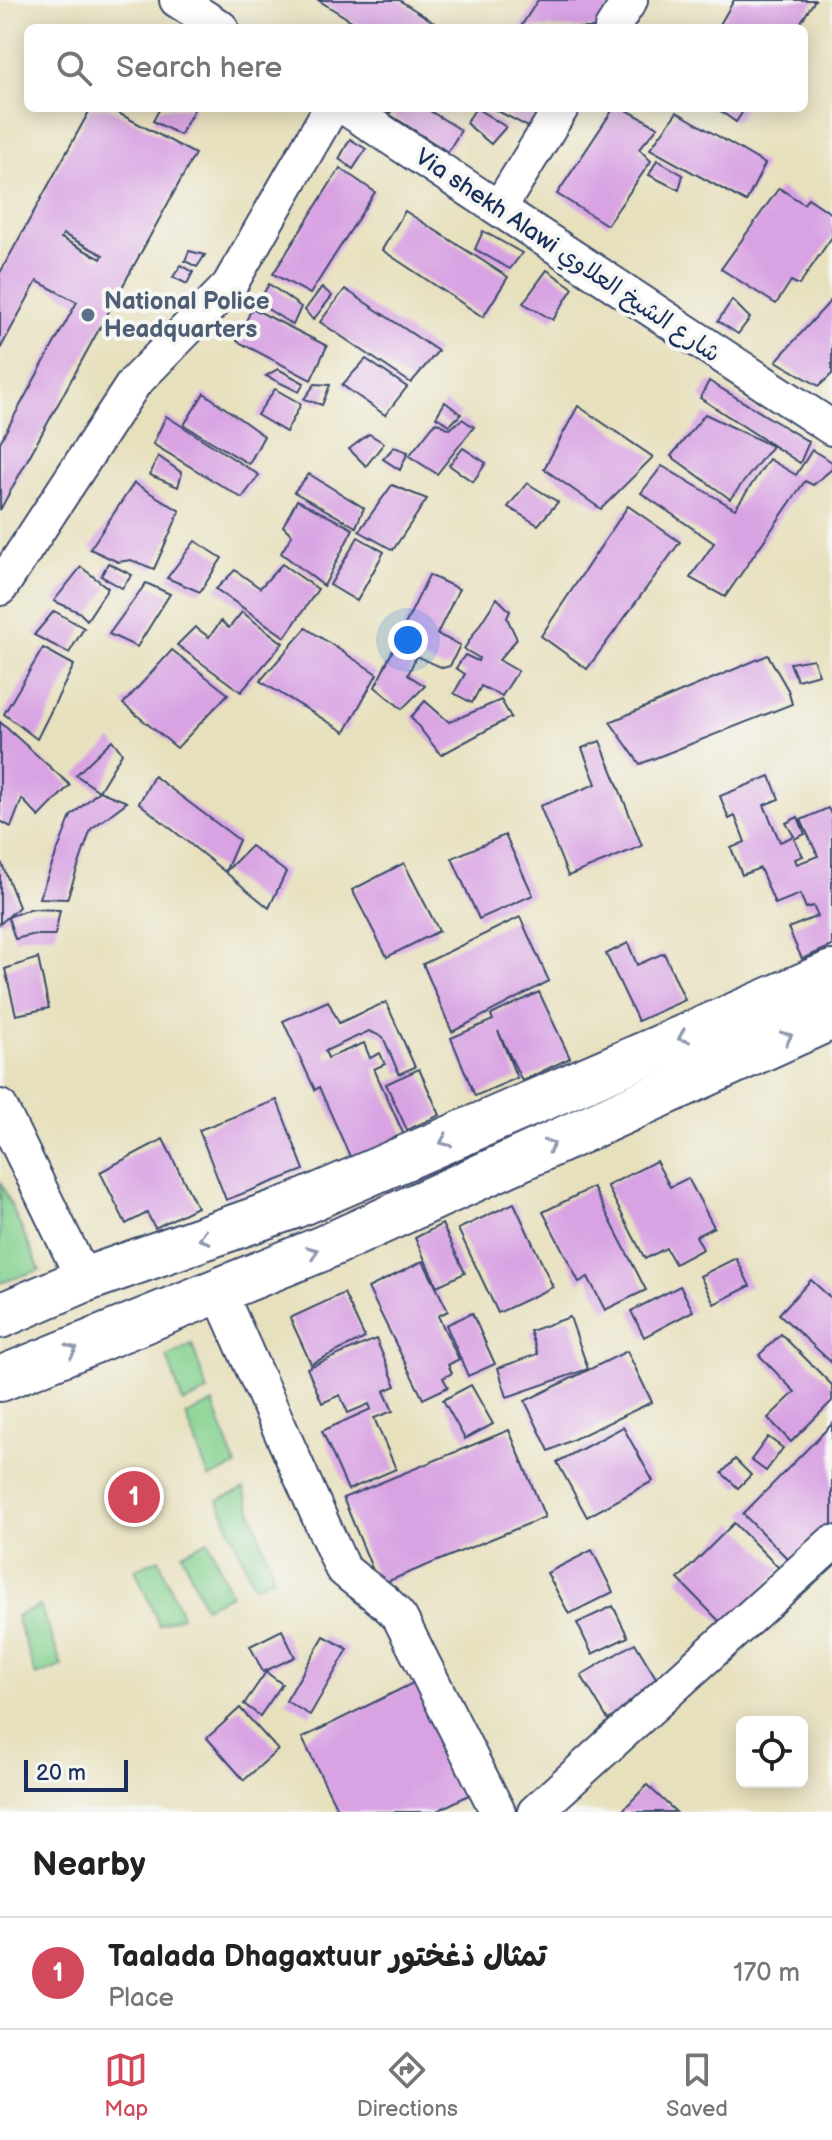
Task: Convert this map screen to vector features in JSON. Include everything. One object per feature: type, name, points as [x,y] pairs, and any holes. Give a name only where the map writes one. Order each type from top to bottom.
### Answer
[{"type":"highway","points":[[0,1316],[84,1280],[294,1206],[832,973]]},
{"type":"highway","points":[[4,1371],[321,1249],[832,1017]]},
{"type":"street","points":[[177,0],[215,24]]},
{"type":"street","points":[[615,24],[630,0]]},
{"type":"street","points":[[0,588],[134,383],[229,286],[329,112]]},
{"type":"street","name":"Via shekh Alawi شارع الشيخ العلاوي","points":[[352,112],[832,428]]},
{"type":"street","points":[[499,208],[559,112]]},
{"type":"street","points":[[0,1107],[84,1280]]},
{"type":"street","points":[[218,1290],[342,1568],[363,1587],[387,1602],[400,1618],[498,1812]]},
{"type":"street","points":[[535,1812],[832,1543]]},
{"type":"green space","points":[[0,1181],[40,1270],[0,1283]]},
{"type":"green space","points":[[192,1344],[208,1392],[183,1403],[167,1357]]},
{"type":"green space","points":[[213,1403],[236,1466],[209,1478],[186,1415]]},
{"type":"green space","points":[[244,1489],[274,1577],[254,1586],[218,1500]]},
{"type":"green space","points":[[208,1540],[231,1595],[204,1607],[182,1553]]},
{"type":"green space","points":[[159,1559],[182,1616],[159,1625],[135,1569]]},
{"type":"green space","points":[[40,1606],[62,1666],[36,1676],[16,1616]]},
{"type":"building","points":[[318,0],[399,0],[437,24],[357,24]]},
{"type":"building","points":[[538,0],[614,0],[599,24],[523,24]]},
{"type":"building","points":[[734,0],[815,0],[800,24],[720,24]]},
{"type":"building","name":"National Police Headquarters","points":[[89,112],[116,112],[195,154],[0,510],[0,442],[77,302],[37,281],[0,349],[0,273]],"holes":[[[63,234],[103,255],[101,259],[61,238]]]},
{"type":"building","points":[[158,112],[193,112],[180,135],[153,121]]},
{"type":"building","points":[[432,112],[461,130],[448,152],[389,114]]},
{"type":"building","points":[[473,112],[482,112],[506,127],[491,144],[466,123]]},
{"type":"building","points":[[500,112],[543,112],[532,129]]},
{"type":"building","points":[[611,112],[630,112],[658,127],[639,149],[651,161],[607,225],[557,194]]},
{"type":"building","points":[[677,112],[765,164],[746,202],[650,149]]},
{"type":"building","points":[[722,112],[742,112],[736,122]]},
{"type":"building","points":[[350,139],[366,149],[353,169],[339,159]]},
{"type":"building","points":[[657,160],[683,175],[679,190],[649,175]]},
{"type":"building","points":[[340,168],[375,192],[310,294],[273,274]]},
{"type":"building","points":[[779,188],[804,204],[808,198],[832,214],[832,237],[799,285],[791,281],[776,304],[721,269]]},
{"type":"building","points":[[405,211],[508,277],[483,317],[382,250]]},
{"type":"building","points":[[483,231],[522,253],[510,269],[475,249]]},
{"type":"building","points":[[189,251],[205,255],[197,267],[185,261]]},
{"type":"building","points":[[181,265],[193,272],[187,284],[173,277]]},
{"type":"building","points":[[547,270],[573,288],[553,320],[523,303]]},
{"type":"building","points":[[269,284],[301,307],[293,325],[258,303]]},
{"type":"building","points":[[322,287],[332,296],[313,320],[305,310]]},
{"type":"building","points":[[345,289],[438,351],[411,383],[320,322]]},
{"type":"building","points":[[832,299],[832,374],[819,386],[776,361]]},
{"type":"building","points":[[732,300],[750,318],[738,334],[718,321]]},
{"type":"building","points":[[252,308],[327,346],[311,380],[237,341]]},
{"type":"building","points":[[366,359],[407,387],[385,415],[342,385]]},
{"type":"building","points":[[278,369],[304,383],[299,392],[266,376]]},
{"type":"building","points":[[709,381],[809,442],[800,463],[700,398]]},
{"type":"building","points":[[315,384],[330,385],[322,405],[304,399]]},
{"type":"building","points":[[275,389],[301,404],[286,432],[257,415]]},
{"type":"building","points":[[204,393],[264,436],[249,464],[184,425]]},
{"type":"building","points":[[445,402],[461,414],[450,425],[436,417]]},
{"type":"building","points":[[578,406],[653,457],[601,509],[544,469]]},
{"type":"building","points":[[705,414],[772,446],[730,499],[671,456]]},
{"type":"building","points":[[166,416],[259,475],[242,498],[153,444]]},
{"type":"building","points":[[462,419],[474,427],[437,474],[409,456],[436,422],[450,429]]},
{"type":"building","points":[[369,434],[384,443],[366,466],[349,449]]},
{"type":"building","points":[[394,447],[408,452],[400,470],[383,459]]},
{"type":"building","points":[[463,448],[486,463],[473,482],[449,465]]},
{"type":"building","points":[[812,450],[832,462],[832,469],[813,485],[805,481],[725,597],[690,578],[714,543],[641,493],[662,466],[735,509],[769,459],[796,475]]},
{"type":"building","points":[[158,456],[182,473],[178,487],[150,475]]},
{"type":"building","points":[[309,474],[364,508],[356,527],[294,492]]},
{"type":"building","points":[[134,483],[180,511],[154,569],[131,560],[118,562],[90,549]]},
{"type":"building","points":[[527,483],[558,502],[538,525],[508,507]]},
{"type":"building","points":[[392,485],[427,499],[393,550],[359,531]]},
{"type":"building","points":[[297,500],[353,529],[324,586],[281,553],[292,535],[283,526]]},
{"type":"building","points":[[628,506],[680,542],[587,669],[541,636]]},
{"type":"building","points":[[358,537],[384,552],[357,601],[330,585]]},
{"type":"building","points":[[195,541],[222,558],[200,592],[167,578]]},
{"type":"building","points":[[108,563],[132,575],[122,588],[101,576]]},
{"type":"building","points":[[282,564],[318,589],[285,637],[216,589],[235,570],[260,588]]},
{"type":"building","points":[[81,567],[108,588],[87,620],[79,612],[54,601]]},
{"type":"building","points":[[429,575],[459,589],[437,634],[460,645],[450,666],[443,668],[416,656],[408,675],[425,686],[402,709],[375,687]]},
{"type":"building","points":[[146,583],[170,594],[137,647],[109,634]]},
{"type":"building","points":[[497,598],[510,611],[507,618],[517,639],[499,660],[518,671],[502,696],[481,686],[472,703],[454,693],[465,674],[456,668],[465,655],[478,661],[479,658],[464,649]]},
{"type":"building","points":[[54,611],[84,628],[69,653],[34,635]]},
{"type":"building","points":[[242,612],[283,643],[241,692],[177,645],[195,627],[209,637],[221,621],[229,628]]},
{"type":"building","points":[[306,628],[377,674],[345,732],[260,681]]},
{"type":"building","points":[[43,648],[74,665],[37,739],[4,714]]},
{"type":"building","points":[[172,650],[228,694],[177,748],[123,704]]},
{"type":"building","points":[[768,655],[788,690],[792,704],[640,764],[610,722]]},
{"type":"building","points":[[813,659],[819,674],[797,680],[790,663]]},
{"type":"building","points":[[501,700],[511,717],[441,755],[411,717],[425,701],[449,722]]},
{"type":"building","points":[[0,722],[70,785],[39,817],[22,799],[11,827],[0,821]]},
{"type":"building","points":[[112,740],[122,753],[99,791],[76,775]]},
{"type":"building","points":[[600,741],[642,846],[568,876],[540,806],[596,784],[582,748]]},
{"type":"building","points":[[154,776],[239,840],[225,872],[139,803]]},
{"type":"building","points":[[770,776],[779,799],[764,805],[780,842],[794,836],[786,823],[798,817],[805,834],[794,839],[803,856],[795,859],[797,864],[818,856],[801,820],[828,808],[832,816],[832,946],[802,959],[788,928],[818,916],[813,906],[806,908],[800,894],[775,904],[760,868],[742,875],[731,848],[745,842],[735,816],[729,819],[720,796]]},
{"type":"building","points":[[99,791],[127,802],[91,829],[67,899],[39,898],[71,816]]},
{"type":"building","points":[[505,835],[533,895],[479,919],[452,858]]},
{"type":"building","points":[[251,846],[286,872],[269,908],[225,872]]},
{"type":"building","points":[[0,859],[19,907],[0,924]]},
{"type":"building","points":[[404,863],[439,931],[387,957],[352,890]]},
{"type":"building","points":[[30,909],[60,910],[55,935],[15,939],[8,917]]},
{"type":"building","points":[[520,917],[549,981],[452,1032],[423,964]]},
{"type":"building","points":[[628,943],[637,965],[664,953],[685,1000],[638,1021],[606,954]]},
{"type":"building","points":[[38,958],[49,1008],[16,1015],[5,969]]},
{"type":"building","points":[[539,992],[570,1058],[522,1081],[498,1031],[517,1078],[475,1096],[451,1038],[493,1020],[491,1015]]},
{"type":"building","points":[[328,1001],[339,1023],[386,1002],[415,1067],[399,1074],[383,1037],[369,1031],[325,1051],[328,1058],[364,1043],[370,1058],[380,1053],[385,1064],[374,1069],[404,1135],[351,1159],[319,1087],[315,1090],[283,1021]]},
{"type":"building","points":[[419,1069],[440,1115],[407,1130],[386,1084]]},
{"type":"building","points":[[277,1100],[304,1170],[226,1200],[199,1130]]},
{"type":"building","points":[[163,1139],[197,1207],[155,1228],[147,1213],[126,1224],[100,1172]]},
{"type":"building","points":[[656,1161],[670,1187],[688,1178],[714,1227],[696,1236],[703,1249],[675,1264],[666,1248],[645,1259],[607,1186]]},
{"type":"building","points":[[593,1187],[646,1290],[605,1310],[588,1277],[579,1282],[543,1212]]},
{"type":"building","points":[[514,1203],[553,1287],[498,1313],[458,1229]]},
{"type":"building","points":[[442,1224],[465,1273],[437,1286],[415,1238]]},
{"type":"building","points":[[736,1258],[750,1286],[714,1304],[700,1276]]},
{"type":"building","points":[[423,1261],[448,1311],[438,1316],[459,1359],[448,1365],[452,1373],[443,1378],[448,1387],[423,1399],[368,1288]]},
{"type":"building","points":[[811,1280],[832,1299],[832,1363],[779,1314]]},
{"type":"building","points":[[680,1286],[693,1311],[644,1337],[631,1311]]},
{"type":"building","points":[[344,1293],[365,1338],[311,1364],[290,1318]]},
{"type":"building","points":[[472,1313],[495,1364],[468,1376],[446,1325]]},
{"type":"building","points":[[570,1317],[588,1369],[507,1397],[498,1368],[538,1354],[530,1331]]},
{"type":"building","points":[[781,1334],[832,1385],[832,1401],[791,1442],[768,1418],[795,1392],[759,1355]]},
{"type":"building","points":[[376,1339],[396,1386],[384,1391],[393,1411],[374,1418],[396,1469],[348,1490],[322,1431],[371,1409],[369,1404],[348,1413],[340,1395],[322,1403],[307,1368]]},
{"type":"building","points":[[627,1351],[652,1402],[549,1451],[525,1401]]},
{"type":"building","points":[[471,1385],[493,1424],[465,1439],[443,1400]]},
{"type":"building","points":[[832,1424],[832,1531],[796,1567],[743,1514]]},
{"type":"building","points":[[623,1427],[653,1481],[587,1517],[557,1462]]},
{"type":"building","points":[[509,1430],[545,1517],[379,1585],[343,1498]]},
{"type":"building","points":[[768,1437],[783,1448],[766,1471],[751,1460]]},
{"type":"building","points":[[735,1459],[751,1475],[738,1488],[722,1473]]},
{"type":"building","points":[[734,1523],[781,1570],[724,1626],[678,1579]]},
{"type":"building","points":[[592,1550],[613,1592],[569,1614],[547,1573]]},
{"type":"building","points":[[613,1606],[628,1637],[592,1654],[577,1623]]},
{"type":"building","points":[[282,1630],[295,1657],[263,1672],[250,1646]]},
{"type":"building","points":[[324,1636],[348,1649],[310,1715],[286,1701]]},
{"type":"building","points":[[635,1643],[662,1688],[608,1720],[581,1675]]},
{"type":"building","points":[[266,1672],[282,1684],[260,1716],[244,1704]]},
{"type":"building","points":[[421,1679],[477,1791],[435,1812],[339,1812],[302,1738]]},
{"type":"building","points":[[240,1708],[278,1750],[244,1780],[207,1738]]},
{"type":"building","points":[[647,1785],[676,1812],[621,1812]]},
{"type":"place","name":"National Police Headquarters","points":[[88,315]]},
{"type":"place","name":"Taalada Dhagaxtuur تمثال ذغختور","points":[[134,1497]]}]
